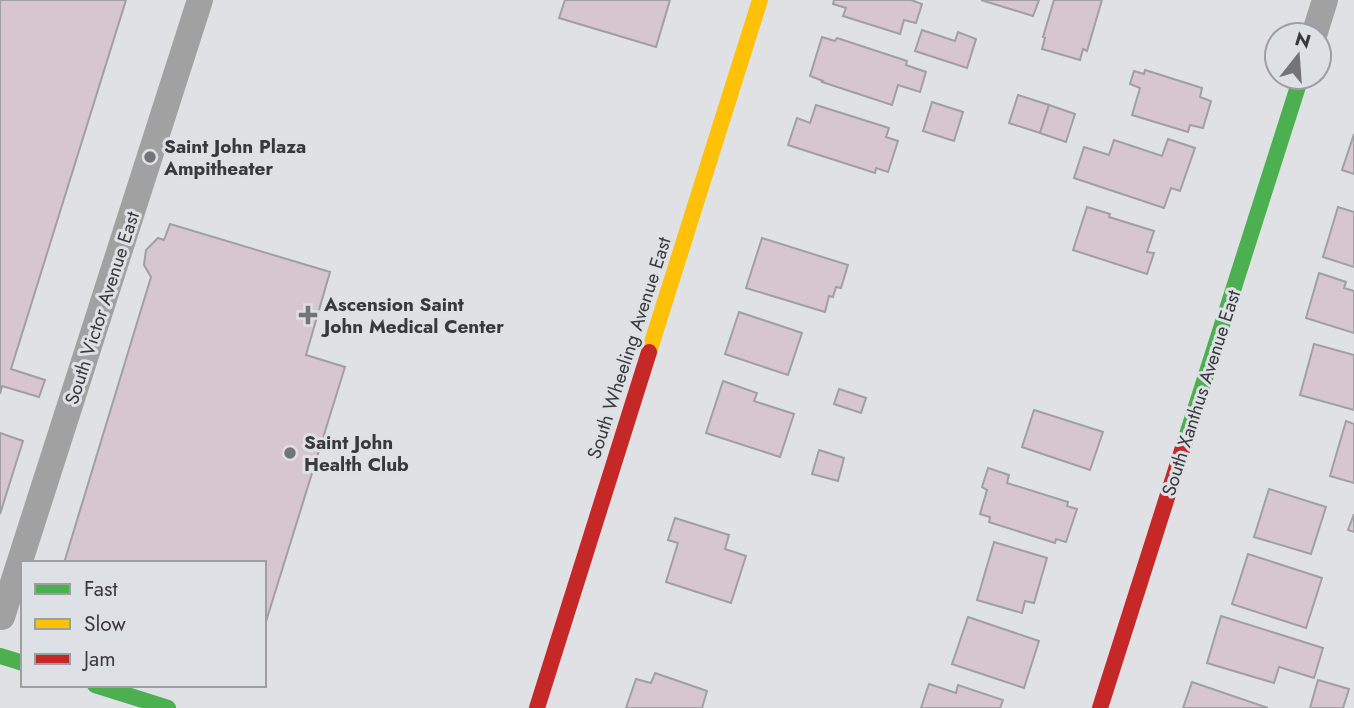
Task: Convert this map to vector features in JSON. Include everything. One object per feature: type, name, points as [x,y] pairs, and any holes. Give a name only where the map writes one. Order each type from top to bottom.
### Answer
[{"type":"street","name":"South Victor Avenue East","points":[[2,617],[200,0]]},
{"type":"street","name":"South Wheeling Avenue East","points":[[537,708],[760,0]]},
{"type":"street","points":[[1318,21],[1325,0]]},
{"type":"street","name":"South Xanthus Avenue East","points":[[1100,708],[1297,91]]},
{"type":"street","points":[[0,656],[21,662]]},
{"type":"street","points":[[101,687],[168,708]]},
{"type":"building","points":[[0,0],[126,0],[11,369],[45,380],[39,397],[2,386],[0,394]]},
{"type":"building","points":[[565,0],[670,0],[656,47],[559,18]]},
{"type":"building","points":[[834,0],[911,0],[922,4],[916,23],[904,20],[900,34],[843,16],[846,8],[833,4]]},
{"type":"building","points":[[981,0],[1039,0],[1033,16]]},
{"type":"building","points":[[1054,0],[1102,0],[1087,51],[1083,49],[1080,60],[1042,49]]},
{"type":"building","points":[[922,30],[955,41],[958,32],[976,39],[967,68],[915,51]]},
{"type":"building","points":[[822,37],[835,41],[837,38],[907,61],[906,65],[926,72],[920,92],[898,85],[892,105],[810,76]]},
{"type":"building","points":[[1145,70],[1202,88],[1200,97],[1211,101],[1203,128],[1190,125],[1188,132],[1132,115],[1140,88],[1130,84],[1134,71],[1144,74]]},
{"type":"building","points":[[1018,95],[1049,105],[1040,133],[1009,123]]},
{"type":"building","points":[[932,102],[963,112],[954,141],[923,131]]},
{"type":"building","points":[[816,105],[889,128],[886,137],[898,141],[888,172],[876,168],[875,173],[788,145],[797,118],[810,123]]},
{"type":"building","points":[[1049,105],[1075,114],[1066,142],[1040,133]]},
{"type":"building","points":[[1354,134],[1354,174],[1342,170]]},
{"type":"building","points":[[1168,139],[1195,148],[1180,191],[1171,188],[1164,208],[1074,178],[1084,147],[1109,155],[1114,140],[1162,156]]},
{"type":"building","points":[[1087,207],[1154,231],[1147,252],[1154,253],[1147,274],[1073,250]]},
{"type":"building","points":[[1338,207],[1354,212],[1354,267],[1323,257]]},
{"type":"building","points":[[170,224],[330,272],[306,355],[345,367],[266,622],[266,561],[65,561],[151,277],[144,265],[146,250],[158,238],[164,240]]},
{"type":"building","points":[[762,238],[848,265],[841,288],[836,287],[833,297],[829,296],[825,312],[746,288]]},
{"type":"building","points":[[1319,273],[1346,282],[1344,288],[1354,291],[1354,333],[1306,318]]},
{"type":"building","points":[[739,312],[802,333],[788,375],[725,354]]},
{"type":"building","points":[[1314,344],[1354,355],[1354,410],[1300,395]]},
{"type":"building","points":[[723,381],[757,393],[754,401],[794,414],[780,457],[706,433]]},
{"type":"building","points":[[839,389],[866,398],[861,413],[834,404]]},
{"type":"building","points":[[1034,410],[1103,432],[1090,470],[1022,447]]},
{"type":"building","points":[[1346,421],[1354,424],[1354,483],[1330,476]]},
{"type":"building","points":[[0,433],[23,441],[0,514]]},
{"type":"building","points":[[819,450],[844,458],[838,481],[812,474]]},
{"type":"building","points":[[988,468],[1009,475],[1007,483],[1068,502],[1067,506],[1077,509],[1066,542],[1056,539],[1055,543],[989,522],[990,517],[980,514],[987,490],[982,487]]},
{"type":"building","points":[[1269,489],[1326,507],[1311,554],[1254,537]]},
{"type":"building","points":[[1354,514],[1354,532],[1348,530]]},
{"type":"building","points":[[675,518],[729,535],[725,549],[746,556],[731,603],[666,582],[678,543],[668,540]]},
{"type":"building","points":[[994,542],[1047,558],[1034,603],[1025,601],[1022,613],[977,600]]},
{"type":"building","points":[[1248,554],[1322,578],[1306,628],[1232,604]]},
{"type":"building","points":[[1221,616],[1323,648],[1314,678],[1279,667],[1274,683],[1207,663]]},
{"type":"building","points":[[968,617],[1039,641],[1024,688],[952,664]]},
{"type":"building","points":[[655,673],[707,691],[702,708],[626,708],[636,679],[651,683]]},
{"type":"building","points":[[1318,680],[1349,689],[1343,708],[1310,708]]},
{"type":"building","points":[[1192,682],[1268,708],[1183,708]]},
{"type":"building","points":[[929,684],[956,693],[958,685],[1003,700],[1000,708],[921,708]]},
{"type":"traffic: fast","points":[[1185,441],[1297,91]]},
{"type":"traffic: fast","points":[[0,656],[21,662]]},
{"type":"traffic: fast","points":[[101,687],[168,708]]},
{"type":"traffic: slow","points":[[649,352],[760,0]]},
{"type":"traffic: jam","points":[[537,708],[649,352]]},
{"type":"traffic: jam","points":[[1100,708],[1185,441]]},
{"type":"place","name":"Saint John Plaza Ampitheater","points":[[150,157]]},
{"type":"place","name":"Ascension Saint John Medical Center","points":[[308,315]]},
{"type":"place","name":"Saint John Health Club","points":[[290,453]]}]
